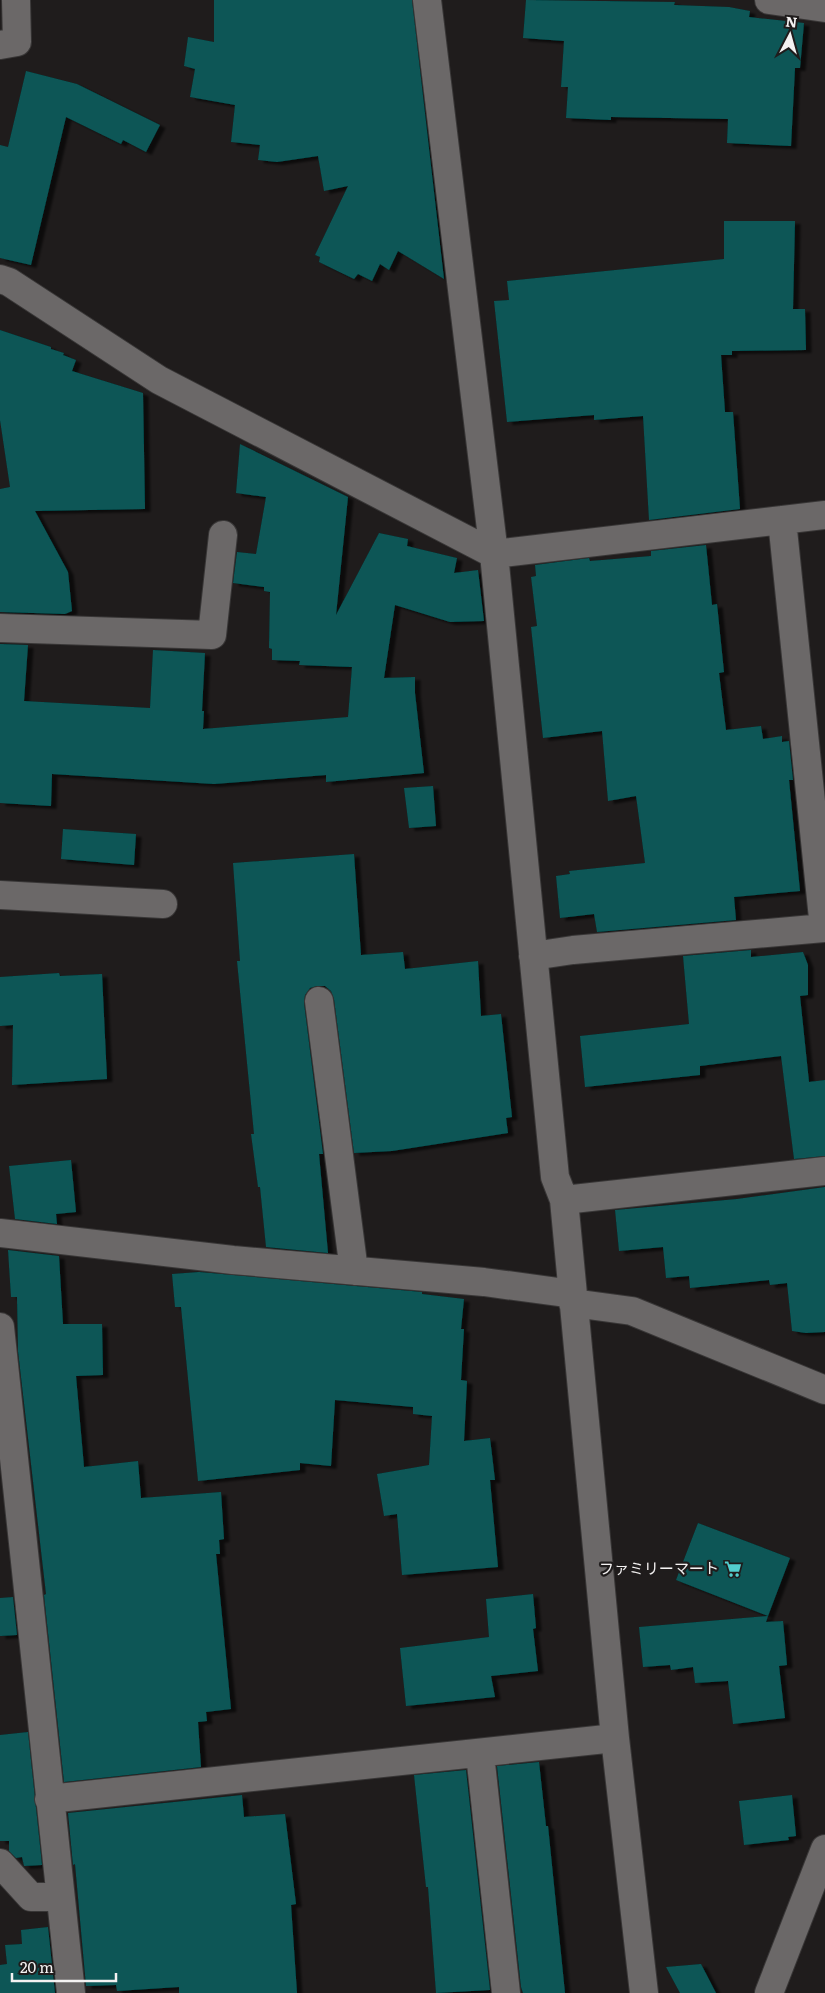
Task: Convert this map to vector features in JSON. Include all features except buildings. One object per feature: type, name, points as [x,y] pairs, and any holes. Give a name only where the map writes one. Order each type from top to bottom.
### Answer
[{"type":"street","points":[[0,45],[17,42],[16,0]]},
{"type":"street","points":[[427,0],[494,554],[555,1178],[564,1200],[616,1738],[644,1993]]},
{"type":"street","points":[[769,0],[825,8]]},
{"type":"street","points":[[0,279],[9,282],[159,380],[494,554],[825,515]]},
{"type":"street","points":[[534,956],[572,950],[824,934],[782,520]]},
{"type":"street","points":[[0,628],[212,635],[223,535]]},
{"type":"street","points":[[0,895],[163,904]]},
{"type":"street","points":[[319,1001],[354,1270]]},
{"type":"street","points":[[564,1200],[825,1171]]},
{"type":"street","points":[[0,1233],[223,1258],[484,1282],[573,1298],[632,1311],[825,1390]]},
{"type":"street","points":[[0,1327],[71,1993]]},
{"type":"street","points":[[49,1799],[616,1738]]},
{"type":"street","points":[[480,1754],[506,1993]]},
{"type":"street","points":[[769,1993],[825,1849]]},
{"type":"street","points":[[0,1863],[31,1897],[60,1897]]},
{"type":"place","name":"ファミリーマート","points":[[733,1569]]}]
